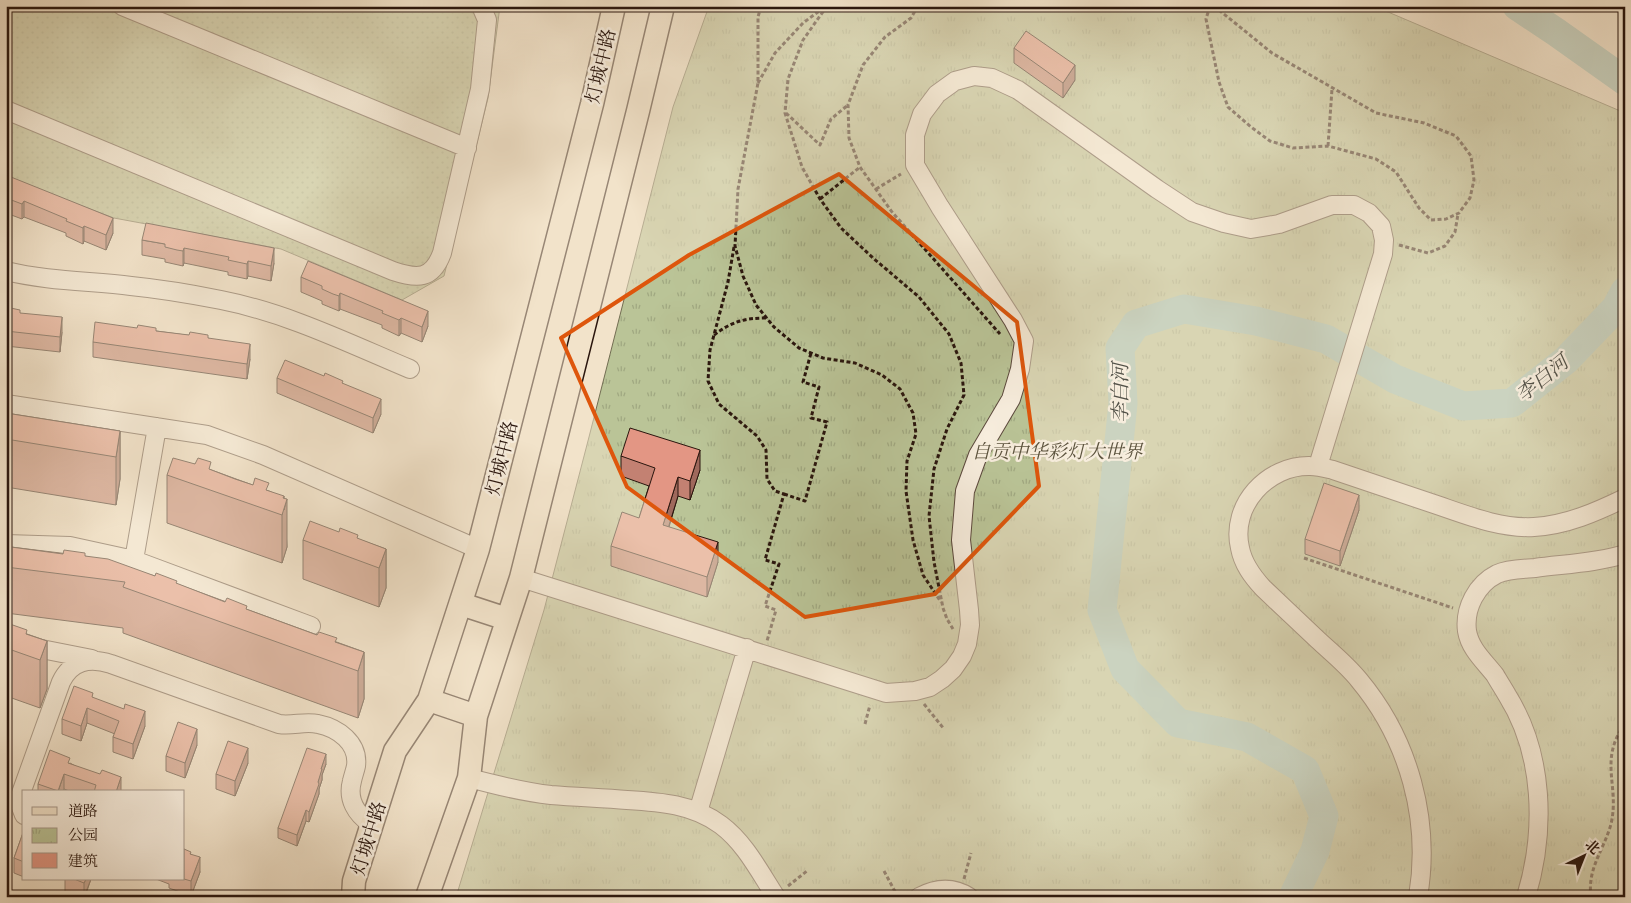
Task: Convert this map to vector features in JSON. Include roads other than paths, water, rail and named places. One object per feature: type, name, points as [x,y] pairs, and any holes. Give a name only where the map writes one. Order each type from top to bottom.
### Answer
[{"type":"main road","name":"灯城中路","points":[[352,891],[371,824],[395,751],[429,700],[478,549],[592,104],[614,6]]},
{"type":"main road","points":[[427,897],[469,778],[476,716],[521,578],[663,6]]},
{"type":"main road","points":[[461,604],[507,619]]},
{"type":"main road","points":[[429,700],[476,716]]},
{"type":"street","points":[[122,6],[467,148]]},
{"type":"street","points":[[6,110],[409,276],[422,276],[433,270],[439,262],[480,89],[487,20],[481,6]]},
{"type":"street","points":[[521,578],[886,693],[915,691],[930,687],[953,669],[962,656],[967,644],[970,625],[962,540],[965,491],[978,455],[1011,399],[1020,369],[1024,341],[1013,320],[915,165],[914,135],[922,114],[937,94],[955,81],[974,76],[992,78],[1018,90],[1192,212],[1224,224],[1251,229],[1279,224],[1332,205],[1354,204],[1369,213],[1381,226],[1384,240],[1383,254],[1318,466]]},
{"type":"street","points":[[6,271],[39,277],[153,288],[259,308],[298,322],[410,369]]},
{"type":"street","points":[[6,404],[207,435],[264,455],[478,549]]},
{"type":"street","points":[[134,560],[158,427]]},
{"type":"street","points":[[1418,897],[1422,855],[1417,798],[1404,757],[1392,730],[1377,703],[1358,679],[1252,576],[1239,548],[1239,533],[1243,511],[1253,493],[1262,483],[1284,470],[1310,466],[1318,466],[1476,519],[1513,526],[1542,526],[1575,520],[1625,498]]},
{"type":"street","points":[[6,544],[70,546],[134,560],[311,626]]},
{"type":"street","points":[[1526,897],[1537,839],[1538,792],[1532,755],[1527,737],[1513,704],[1496,676],[1470,642],[1467,630],[1470,605],[1476,593],[1486,582],[1499,574],[1625,554]]},
{"type":"street","points":[[6,642],[111,664],[279,724],[294,725],[310,722],[321,724],[339,732],[349,741],[356,757],[351,790],[353,806],[371,824]]},
{"type":"street","points":[[698,812],[755,651]]},
{"type":"street","points":[[22,790],[61,682],[67,671],[83,662],[95,660]]},
{"type":"street","points":[[469,778],[516,789],[550,794],[660,802],[682,806],[698,812],[720,825],[744,847],[776,896]]},
{"type":"street","points":[[22,790],[19,802],[22,810]]},
{"type":"street","points":[[919,897],[931,891],[946,889],[965,894]]},
{"type":"waterway","name":"李白河","points":[[1517,6],[1625,81]]},
{"type":"waterway","name":"李白河","points":[[1293,897],[1315,851],[1324,816],[1305,770],[1247,737],[1178,723],[1125,669],[1102,610],[1123,403],[1120,348],[1136,324],[1184,309],[1256,321],[1326,339],[1395,379],[1463,406],[1512,403],[1566,360],[1616,308],[1625,291]]},
{"type":"park label","name":"自贡中华彩灯大世界","points":[[1057,451]]}]
